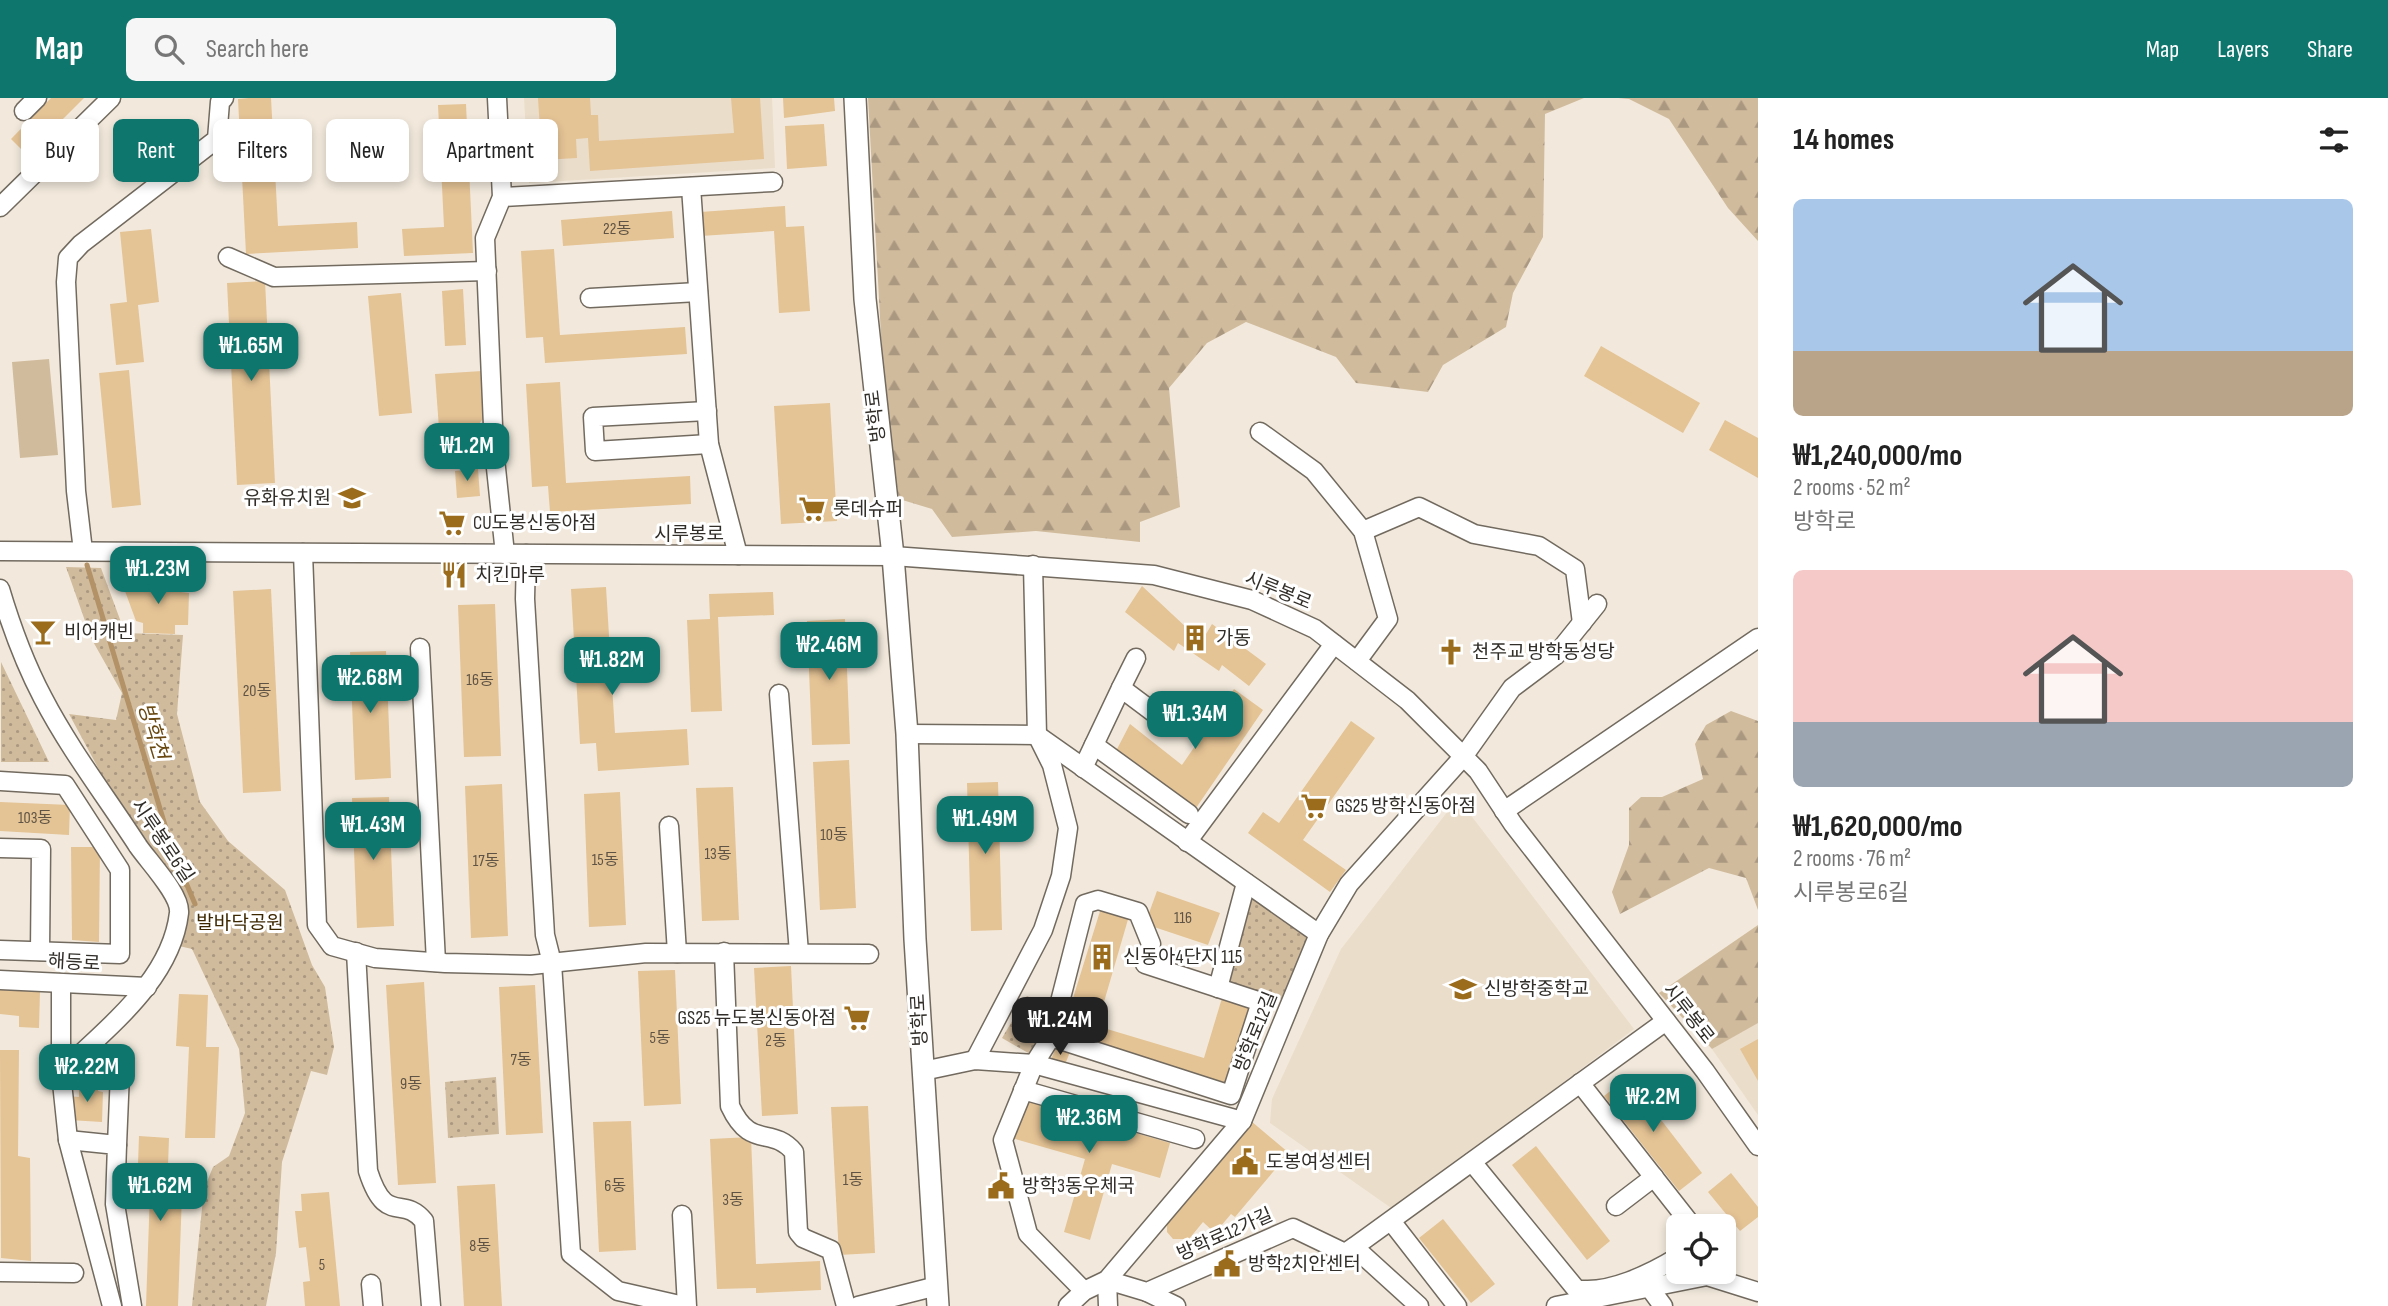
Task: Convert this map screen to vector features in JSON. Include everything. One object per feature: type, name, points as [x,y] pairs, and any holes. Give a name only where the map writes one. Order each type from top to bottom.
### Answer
[{"type":"main road","name":"방학로","points":[[855,98],[865,299],[893,556],[906,734],[923,1072],[938,1296]]},
{"type":"street","points":[[0,207],[111,98]]},
{"type":"street","points":[[83,551],[71,393],[66,282],[68,258],[81,244],[217,139],[220,102],[224,98]]},
{"type":"street","points":[[497,98],[502,197],[485,238],[494,449],[505,554]]},
{"type":"street","points":[[502,197],[772,182]]},
{"type":"street","points":[[691,187],[709,444],[738,555]]},
{"type":"street","points":[[228,257],[274,277],[487,271]]},
{"type":"street","points":[[590,298],[698,292]]},
{"type":"street","points":[[707,411],[593,417],[595,451],[709,444]]},
{"type":"street","points":[[1260,432],[1314,471],[1363,531],[1388,619],[1357,661]]},
{"type":"street","points":[[1363,531],[1419,507],[1474,534],[1539,545],[1575,569],[1582,623]]},
{"type":"street","name":"시루봉로","points":[[0,551],[893,556],[1154,575],[1252,600],[1315,629],[1407,699],[1478,771],[1504,811],[1666,1021],[1758,1146]]},
{"type":"street","points":[[303,553],[317,925],[332,946],[375,958],[436,962],[552,963],[646,953],[869,954]]},
{"type":"street","points":[[526,554],[525,599],[544,908],[552,963],[571,1254],[618,1291],[685,1306],[682,1215]]},
{"type":"street","points":[[975,1060],[1044,930],[1061,876],[1068,828],[1052,765],[1037,735],[1032,565]]},
{"type":"street","name":"시루봉로6길","points":[[0,589],[4,613],[43,699],[178,902],[177,923],[168,953],[147,987],[61,1073]]},
{"type":"street","points":[[1464,757],[1512,688],[1556,655],[1597,604]]},
{"type":"street","points":[[1504,811],[1758,638]]},
{"type":"street","points":[[1187,842],[1334,644]]},
{"type":"street","points":[[420,648],[436,962]]},
{"type":"street","points":[[1083,768],[1136,658]]},
{"type":"street","points":[[1121,688],[1169,724]]},
{"type":"street","points":[[779,694],[799,953]]},
{"type":"street","points":[[906,734],[1037,735],[1319,934]]},
{"type":"street","points":[[1094,745],[1189,814]]},
{"type":"street","name":"방학로12길","points":[[1068,1306],[1084,1291],[1107,1280],[1242,1121],[1319,934],[1349,884],[1464,757]]},
{"type":"street","points":[[0,781],[65,785],[120,870],[120,954],[0,950]]},
{"type":"street","points":[[669,826],[677,953]]},
{"type":"street","points":[[0,848],[41,849],[40,951]]},
{"type":"street","points":[[1218,988],[1246,883]]},
{"type":"street","points":[[1051,1037],[1231,1095],[1261,1002],[1145,964],[1151,944],[1138,912],[1098,900],[1085,904],[1051,1037],[1034,1064],[1003,1140],[1028,1234],[1084,1291]]},
{"type":"street","points":[[356,952],[368,1171],[375,1193],[386,1206],[417,1213],[424,1221],[431,1306]]},
{"type":"street","points":[[724,952],[730,1106],[740,1126],[748,1132],[777,1140],[794,1152],[798,1232],[803,1238],[831,1250],[846,1306]]},
{"type":"street","name":"해등로","points":[[0,980],[147,987]]},
{"type":"street","points":[[61,983],[61,1073],[68,1140],[112,1306]]},
{"type":"street","points":[[1419,1306],[1354,1247],[1666,1021]]},
{"type":"street","points":[[923,1072],[975,1060],[1034,1064],[1242,1121]]},
{"type":"street","points":[[120,1073],[115,1204],[132,1306]]},
{"type":"street","points":[[1580,1083],[1683,1214]]},
{"type":"street","points":[[1023,1090],[1195,1139]]},
{"type":"street","points":[[68,1140],[117,1145]]},
{"type":"street","points":[[1472,1162],[1576,1289],[1591,1290],[1639,1277],[1666,1263]]},
{"type":"street","points":[[1616,1206],[1654,1177]]},
{"type":"street","points":[[1391,1221],[1457,1306]]},
{"type":"street","name":"방학로12가길","points":[[1147,1292],[1293,1228],[1345,1253],[1354,1247]]},
{"type":"street","points":[[0,1272],[74,1273]]},
{"type":"street","points":[[1556,1306],[1707,1276],[1758,1292]]},
{"type":"street","points":[[1108,1306],[1107,1280],[1147,1292],[1176,1306]]},
{"type":"street","points":[[371,1284],[373,1306]]},
{"type":"street","points":[[1649,1287],[1663,1306]]},
{"type":"street","points":[[858,1306],[938,1296]]},
{"type":"shaded area","points":[[524,98],[772,98],[775,168],[558,181],[558,119],[525,119]]},
{"type":"shaded area","name":"신방학중학교","points":[[1455,802],[1463,805],[1634,1029],[1394,1210],[1270,1123],[1272,1099],[1341,949]]},
{"type":"shaded area","points":[[1758,1022],[1758,1115],[1712,1049]]},
{"type":"green space","points":[[868,98],[1584,98],[1545,114],[1543,237],[1513,293],[1506,327],[1443,365],[1428,392],[1356,383],[1336,357],[1246,322],[1207,343],[1169,388],[1180,507],[1140,522],[1140,542],[1036,531],[952,537],[932,509],[899,499],[885,409]]},
{"type":"green space","points":[[1618,98],[1758,98],[1758,241],[1728,208],[1669,119],[1629,99]]},
{"type":"green space","points":[[49,359],[58,455],[20,458],[12,362]]},
{"type":"green space","name":"발바닥공원","points":[[66,567],[101,568],[125,633],[183,635],[177,714],[200,802],[228,841],[285,890],[312,965],[325,987],[334,1047],[327,1075],[311,1071],[282,1162],[276,1253],[266,1306],[192,1306],[204,1189],[213,1167],[229,1156],[245,1113],[239,1049],[192,949],[179,946],[187,907],[110,790],[69,714],[116,720],[122,693],[91,638]]},
{"type":"green space","points":[[1,662],[49,762],[1,762]]},
{"type":"green space","points":[[1731,711],[1758,721],[1758,910],[1746,878],[1709,868],[1620,914],[1612,892],[1629,845],[1629,808],[1641,797],[1662,797],[1703,779],[1695,744],[1706,725]]},
{"type":"green space","points":[[1251,894],[1309,935],[1284,1000],[1227,981]]},
{"type":"green space","points":[[1758,925],[1758,1023],[1712,1049],[1659,993]]},
{"type":"green space","points":[[1027,996],[1051,1006],[1045,1033],[1030,1054],[1002,1038]]},
{"type":"green space","points":[[496,1077],[499,1134],[448,1138],[445,1082]]},
{"type":"building","points":[[51,98],[84,98],[63,119],[31,119]]},
{"type":"building","points":[[271,98],[272,119],[239,119],[238,99]]},
{"type":"building","points":[[538,98],[590,98],[591,115],[598,115],[599,141],[734,133],[731,98],[760,98],[764,159],[590,171],[588,138],[576,139],[577,158],[558,159],[558,119],[539,119]]},
{"type":"building","points":[[783,98],[834,98],[835,111],[784,118]]},
{"type":"building","points":[[466,104],[467,119],[439,119],[438,105]]},
{"type":"building","points":[[824,124],[827,166],[787,169],[785,126]]},
{"type":"building","points":[[21,129],[21,149],[11,139]]},
{"type":"building","points":[[242,182],[276,182],[278,226],[357,222],[358,248],[246,254]]},
{"type":"building","points":[[442,182],[470,182],[473,253],[404,256],[402,229],[444,227]]},
{"type":"building","points":[[785,206],[786,227],[804,226],[810,311],[779,313],[774,231],[701,236],[700,212]]},
{"type":"building","points":[[672,211],[674,238],[563,246],[561,220]]},
{"type":"building","points":[[151,229],[159,302],[138,305],[144,362],[116,365],[110,304],[127,302],[120,232]]},
{"type":"building","points":[[554,249],[560,335],[685,327],[687,354],[545,363],[543,337],[526,338],[521,251]]},
{"type":"building","points":[[265,281],[275,483],[237,485],[227,283]]},
{"type":"building","points":[[463,289],[466,345],[445,346],[442,291]]},
{"type":"building","points":[[401,293],[412,413],[379,416],[368,296]]},
{"type":"building","points":[[1601,346],[1700,403],[1683,433],[1584,376]]},
{"type":"building","points":[[129,370],[141,505],[112,508],[99,373]]},
{"type":"building","points":[[482,371],[485,416],[467,440],[440,442],[435,374]]},
{"type":"building","points":[[560,382],[566,483],[690,476],[691,504],[550,512],[548,486],[532,487],[526,384]]},
{"type":"building","points":[[830,403],[837,521],[781,524],[774,406]]},
{"type":"building","points":[[1725,420],[1758,438],[1758,478],[1709,450]]},
{"type":"building","points":[[478,469],[480,496],[457,498],[455,471]]},
{"type":"building","points":[[122,583],[181,583],[181,592],[189,593],[188,625],[175,625],[175,634],[143,633],[143,623],[136,621]]},
{"type":"building","name":"가동","points":[[1142,586],[1188,629],[1192,623],[1206,634],[1212,624],[1266,664],[1249,686],[1222,665],[1219,671],[1178,643],[1174,651],[1125,612]]},
{"type":"building","points":[[606,587],[615,733],[687,729],[689,765],[598,771],[596,743],[580,744],[571,589]]},
{"type":"building","points":[[271,589],[281,791],[243,793],[233,591]]},
{"type":"building","points":[[773,592],[774,615],[718,617],[722,711],[691,712],[687,620],[710,619],[709,594]]},
{"type":"building","points":[[495,604],[501,756],[464,757],[458,605]]},
{"type":"building","points":[[845,619],[850,744],[812,745],[807,621]]},
{"type":"building","points":[[386,651],[391,778],[355,780],[350,652]]},
{"type":"building","points":[[1234,689],[1263,710],[1196,808],[1116,751],[1130,724],[1182,765]]},
{"type":"building","points":[[1351,721],[1375,738],[1303,840],[1346,870],[1330,892],[1248,833],[1263,812],[1279,823]]},
{"type":"building","points":[[849,760],[856,908],[820,910],[813,762]]},
{"type":"building","points":[[998,782],[1002,930],[971,931],[967,783]]},
{"type":"building","points":[[502,784],[508,936],[471,938],[465,786]]},
{"type":"building","points":[[733,787],[739,920],[702,921],[696,788]]},
{"type":"building","points":[[620,792],[626,925],[589,927],[584,794]]},
{"type":"building","points":[[389,797],[394,926],[357,928],[352,798]]},
{"type":"building","points":[[0,802],[70,805],[69,835],[0,831]]},
{"type":"building","points":[[71,847],[100,847],[99,942],[72,940]]},
{"type":"building","points":[[1157,891],[1220,913],[1208,945],[1145,924]]},
{"type":"building","name":"신동아4단지 115","points":[[1101,908],[1129,916],[1097,1026],[1204,1058],[1222,998],[1253,1008],[1226,1086],[1078,1041],[1080,1030],[1065,1024]]},
{"type":"building","points":[[791,966],[798,1114],[762,1116],[754,968]]},
{"type":"building","points":[[675,970],[681,1104],[644,1106],[638,971]]},
{"type":"building","points":[[424,982],[436,1183],[398,1185],[386,985]]},
{"type":"building","points":[[535,985],[543,1133],[506,1135],[499,987]]},
{"type":"building","points":[[0,988],[40,991],[39,1028],[19,1027],[19,1016],[0,1014]]},
{"type":"building","points":[[179,994],[208,995],[206,1047],[219,1047],[215,1138],[185,1138],[189,1047],[176,1046]]},
{"type":"building","points":[[1758,1039],[1758,1081],[1740,1049]]},
{"type":"building","points":[[1056,1047],[1070,1052],[1064,1067],[1050,1062]]},
{"type":"building","points":[[0,1050],[19,1050],[18,1156],[30,1158],[31,1261],[1,1258]]},
{"type":"building","points":[[1628,1077],[1702,1173],[1679,1191],[1604,1096]]},
{"type":"building","points":[[88,1078],[99,1079],[98,1091],[103,1092],[102,1122],[69,1120],[69,1096],[79,1097],[79,1088],[88,1088]]},
{"type":"building","points":[[1023,1100],[1170,1143],[1160,1178],[1112,1164],[1090,1240],[1064,1232],[1085,1159],[1012,1138]]},
{"type":"building","points":[[868,1106],[875,1253],[839,1255],[831,1107]]},
{"type":"building","points":[[631,1121],[636,1250],[599,1252],[593,1122]]},
{"type":"building","points":[[1251,1121],[1289,1153],[1235,1217],[1231,1214],[1215,1233],[1203,1222],[1189,1239],[1173,1239],[1167,1232],[1167,1220]]},
{"type":"building","points":[[139,1136],[169,1138],[167,1193],[182,1194],[178,1306],[146,1306],[150,1192],[137,1192]]},
{"type":"building","points":[[751,1137],[756,1264],[820,1261],[821,1290],[756,1293],[756,1288],[717,1289],[710,1139]]},
{"type":"building","points":[[1536,1146],[1610,1241],[1587,1260],[1512,1165]]},
{"type":"building","points":[[1731,1173],[1758,1207],[1758,1217],[1740,1231],[1736,1226],[1736,1214],[1726,1214],[1708,1192]]},
{"type":"building","points":[[495,1184],[502,1306],[464,1306],[457,1186]]},
{"type":"building","points":[[329,1192],[340,1306],[305,1306],[303,1282],[310,1281],[306,1247],[299,1248],[295,1211],[302,1211],[301,1194]]},
{"type":"building","points":[[1443,1219],[1495,1284],[1471,1303],[1419,1238]]},
{"type":"waterway","name":"방학천","points":[[87,565],[173,852],[195,904]]},
{"type":"place","name":"유화유치원","points":[[352,498]]},
{"type":"place","name":"롯데슈퍼","points":[[812,509]]},
{"type":"place","name":"CU도봉신동아점","points":[[452,523]]},
{"type":"place","name":"치킨마루","points":[[454,575]]},
{"type":"place","name":"비어캐빈","points":[[43,632]]},
{"type":"place","name":"가동","points":[[1195,638]]},
{"type":"place","name":"천주교 방학동성당","points":[[1451,652]]},
{"type":"place","name":"GS25 방학신동아점","points":[[1314,806]]},
{"type":"place","name":"신동아4단지 115","points":[[1102,957]]},
{"type":"place","name":"신방학중학교","points":[[1463,989]]},
{"type":"place","name":"GS25 뉴도봉신동아점","points":[[857,1018]]},
{"type":"place","name":"도봉여성센터","points":[[1245,1162]]},
{"type":"place","name":"방학3동우체국","points":[[1001,1186]]},
{"type":"place","name":"방학2치안센터","points":[[1227,1264]]}]
